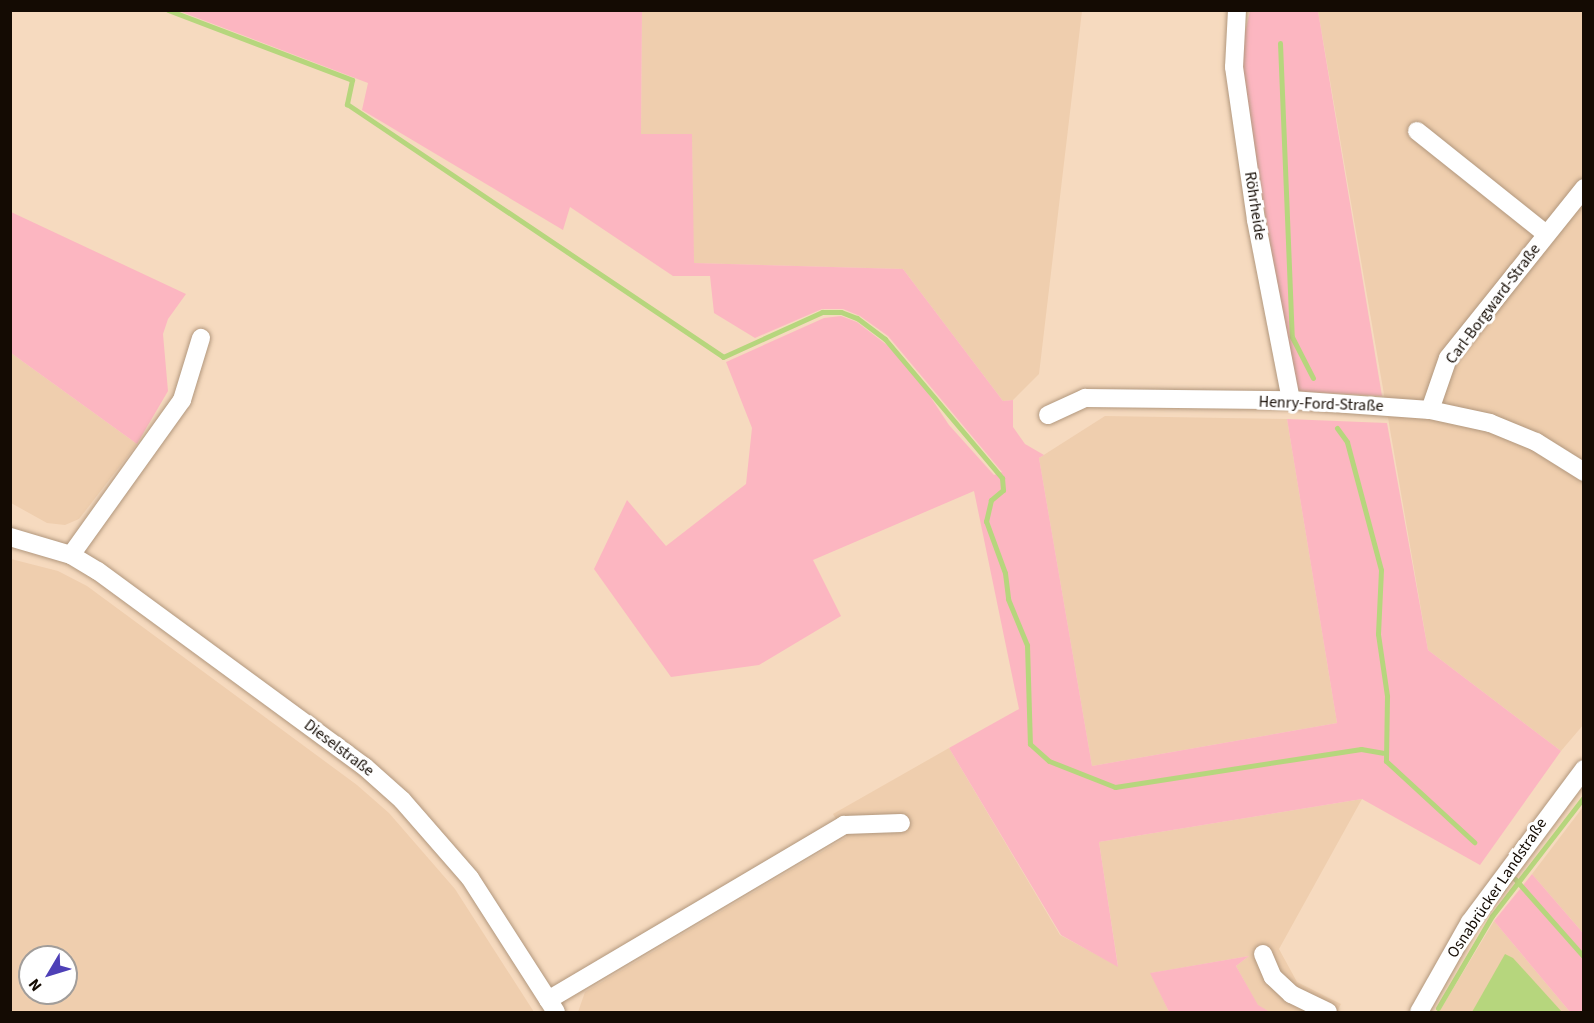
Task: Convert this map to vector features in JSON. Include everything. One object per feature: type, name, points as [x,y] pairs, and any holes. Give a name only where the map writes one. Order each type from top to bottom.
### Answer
[{"type":"street","name":"Röhrheide","points":[[1237,10],[1234,67],[1257,220],[1291,400]]},
{"type":"street","name":"Carl-Borgward-Straße","points":[[1417,130],[1546,234]]},
{"type":"street","name":"Carl-Borgward-Straße","points":[[1430,410],[1448,358],[1584,188]]},
{"type":"street","points":[[71,555],[182,400],[201,338]]},
{"type":"street","name":"Henry-Ford-Straße","points":[[1048,415],[1085,398],[1291,400],[1430,410],[1490,423],[1536,442],[1584,472]]},
{"type":"street","name":"Dieselstraße","points":[[10,537],[71,555],[98,571],[365,767],[402,800],[470,878],[552,1006],[844,825],[901,823]]},
{"type":"street","name":"Osnabrücker Landstraße","points":[[1419,1012],[1470,922],[1584,769]]},
{"type":"street","points":[[1263,954],[1273,978],[1291,994],[1328,1012]]},
{"type":"shaded area","points":[[179,11],[642,11],[641,134],[692,134],[694,263],[903,269],[1003,401],[1013,400],[1013,427],[1025,444],[1044,455],[1039,458],[1092,766],[1337,723],[1287,419],[1387,423],[1428,650],[1561,751],[1480,865],[1362,799],[1099,842],[1118,967],[1061,935],[949,748],[1019,709],[974,491],[813,560],[841,616],[759,665],[671,677],[594,569],[627,500],[666,546],[746,484],[752,428],[726,362],[824,318],[841,316],[857,322],[887,345],[918,378],[949,425],[994,475],[1002,472],[888,336],[860,316],[843,309],[822,309],[755,338],[714,313],[710,276],[673,276],[570,207],[563,230],[362,110],[368,83]]},
{"type":"shaded area","points":[[642,11],[1082,11],[1039,374],[1013,400],[1003,401],[903,269],[693,263],[692,134],[641,135]]},
{"type":"shaded area","points":[[1250,11],[1318,11],[1382,396],[1295,391],[1239,59]]},
{"type":"shaded area","points":[[1318,11],[1583,11],[1584,724],[1561,751],[1428,650]]},
{"type":"shaded area","points":[[11,212],[186,294],[168,319],[163,334],[168,391],[137,444],[11,353]]},
{"type":"shaded area","points":[[11,353],[137,444],[79,519],[65,525],[47,523],[11,503]]},
{"type":"shaded area","points":[[1105,416],[1287,419],[1337,723],[1092,766],[1039,458]]},
{"type":"shaded area","points":[[11,559],[58,571],[87,586],[357,785],[389,813],[455,889],[534,1012],[11,1012]]},
{"type":"shaded area","points":[[949,748],[1060,935],[1118,966],[1099,842],[1362,799],[1279,949],[1297,982],[1341,1004],[1337,1012],[1270,1012],[1258,1006],[1236,966],[1249,956],[1151,973],[1169,1012],[578,1012],[585,992],[847,837],[833,814]]},
{"type":"shaded area","points":[[1583,807],[1583,933],[1532,874]]},
{"type":"shaded area","points":[[1532,874],[1583,933],[1583,1012],[1570,1012],[1494,921]]},
{"type":"shaded area","points":[[1494,921],[1570,1012],[1439,1012]]},
{"type":"shaded area","points":[[1505,954],[1513,958],[1562,1012],[1472,1012]]},
{"type":"shaded area","points":[[1249,956],[1236,966],[1258,1005],[1270,1012],[1169,1012],[1150,973]]},
{"type":"waterway","points":[[168,10],[352,80],[347,104],[723,357],[822,312],[841,312],[857,318],[885,339],[1002,478],[1003,490],[991,500],[986,521],[1005,573],[1008,599],[1027,645],[1030,744],[1049,761],[1115,787],[1361,749],[1383,753]]},
{"type":"waterway","points":[[1280,43],[1292,337],[1313,378]]},
{"type":"waterway","points":[[1337,428],[1347,442],[1381,570],[1378,634],[1387,696],[1386,761],[1474,842]]},
{"type":"waterway","points":[[1438,1008],[1492,916],[1584,797]]},
{"type":"waterway","points":[[1515,879],[1584,957]]}]
